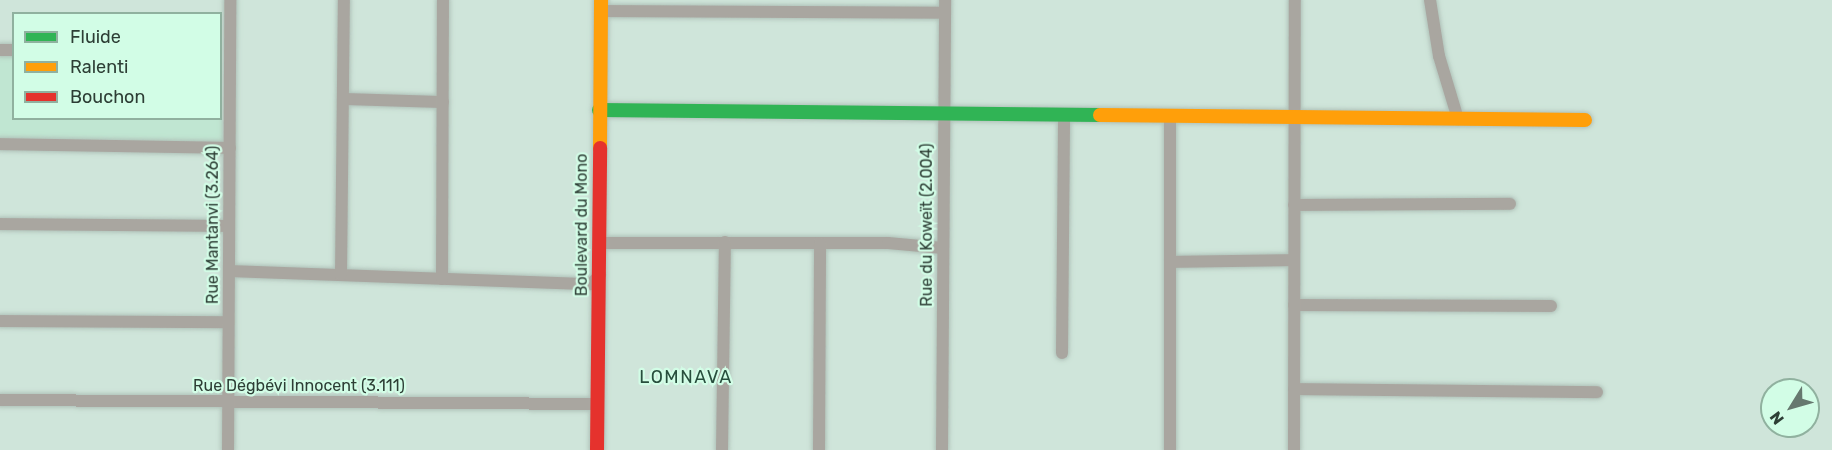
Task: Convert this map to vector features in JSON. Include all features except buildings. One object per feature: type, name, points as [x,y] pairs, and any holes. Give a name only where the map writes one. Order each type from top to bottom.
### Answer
[{"type":"street","name":"Rue Mantanvi (3.264)","points":[[228,450],[230,148],[225,49],[230,0]]},
{"type":"street","points":[[341,275],[344,0]]},
{"type":"street","points":[[442,279],[443,0]]},
{"type":"street","points":[[1294,450],[1295,0]]},
{"type":"street","points":[[1431,0],[1448,96],[1458,119]]},
{"type":"street","points":[[598,4],[945,6]]},
{"type":"street","name":"Boulevard du Mono","points":[[595,279],[599,243],[598,4]]},
{"type":"street","name":"Boulevard du Mono","points":[[588,450],[593,404],[598,4]]},
{"type":"street","name":"Rue du Koweït (2.004)","points":[[942,450],[945,6]]},
{"type":"street","points":[[343,99],[443,102]]},
{"type":"street","points":[[599,110],[1585,120]]},
{"type":"street","points":[[1062,353],[1064,115]]},
{"type":"street","points":[[1170,116],[1170,450]]},
{"type":"street","points":[[0,144],[230,148]]},
{"type":"street","points":[[1294,205],[1510,204]]},
{"type":"street","points":[[0,224],[229,226]]},
{"type":"street","points":[[722,450],[725,242]]},
{"type":"street","points":[[599,243],[888,243],[944,248]]},
{"type":"street","points":[[819,450],[820,243]]},
{"type":"street","points":[[1170,262],[1294,260]]},
{"type":"street","points":[[229,271],[442,279],[595,279]]},
{"type":"street","points":[[1294,305],[1551,306]]},
{"type":"street","points":[[0,321],[228,322]]},
{"type":"street","points":[[1294,389],[1597,392]]},
{"type":"street","name":"Rue Dégbévi Innocent (3.111)","points":[[0,400],[593,404]]},
{"type":"street","name":"Boulevard du Mono","points":[[593,404],[597,450]]},
{"type":"shaded area","points":[[0,55],[12,55],[12,120],[222,120],[222,114],[223,144],[0,138]]},
{"type":"traffic: fast","points":[[599,110],[1100,115]]},
{"type":"traffic: slow","points":[[600,148],[601,0]]},
{"type":"traffic: slow","points":[[1100,115],[1585,120]]},
{"type":"traffic: jam","points":[[597,450],[600,148]]},
{"type":"district","name":"LOMNAVA","points":[[686,377]]}]
